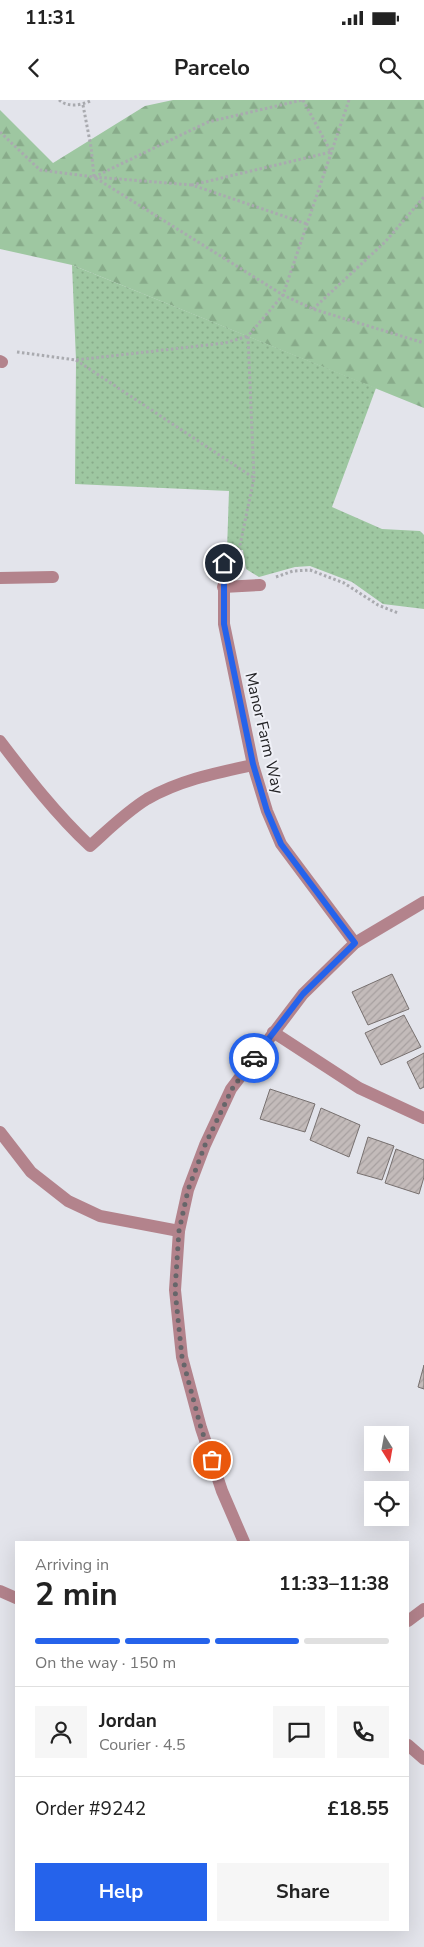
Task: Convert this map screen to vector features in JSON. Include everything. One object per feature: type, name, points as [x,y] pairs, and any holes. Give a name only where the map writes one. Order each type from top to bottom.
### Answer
[{"type":"street","name":"Manor Farm Way","points":[[224,563],[224,624],[253,764],[267,811],[281,844],[355,943]]},
{"type":"street","points":[[0,578],[54,577]]},
{"type":"street","points":[[223,587],[260,585]]},
{"type":"street","points":[[0,741],[34,786],[68,825],[90,846],[124,816],[146,800],[173,786],[202,776],[253,764]]},
{"type":"street","points":[[244,1541],[222,1491],[201,1428],[182,1357],[175,1290],[179,1231],[188,1190],[212,1129],[232,1089],[303,994],[355,943],[424,902]]},
{"type":"street","points":[[273,1032],[359,1088],[424,1118]]},
{"type":"street","points":[[0,1132],[31,1172],[68,1201],[100,1216],[179,1231]]},
{"type":"street","points":[[0,1591],[15,1598]]},
{"type":"street","points":[[409,1620],[424,1609]]},
{"type":"street","points":[[409,1746],[424,1759]]},
{"type":"path","points":[[59,100],[63,104],[83,105],[92,100]]},
{"type":"path","points":[[94,177],[208,122],[302,100],[332,152]]},
{"type":"path","points":[[1,362],[15,352],[76,360],[225,343],[248,336],[283,295],[349,100]]},
{"type":"path","points":[[83,105],[91,147],[94,177]]},
{"type":"path","points":[[0,132],[40,170],[94,177],[192,185],[307,224]]},
{"type":"path","points":[[192,185],[332,152]]},
{"type":"path","points":[[94,177],[283,295],[313,309],[424,343]]},
{"type":"path","points":[[313,309],[385,242],[424,197]]},
{"type":"path","points":[[224,563],[239,550],[254,478],[248,336]]},
{"type":"path","points":[[76,360],[254,478]]},
{"type":"path","points":[[260,585],[275,577],[293,571],[310,570],[344,583],[378,605],[398,614]]},
{"type":"green space","points":[[173,100],[424,100],[424,408],[72,265],[0,249],[0,110],[53,163],[145,106]]},
{"type":"green space","points":[[72,265],[376,388],[332,507],[382,529],[420,531],[424,535],[424,609],[383,604],[352,582],[310,566],[295,567],[259,577],[246,569],[243,550],[227,550],[229,491],[75,484],[76,360]]},
{"type":"building","points":[[392,974],[409,1009],[368,1025],[352,992]]},
{"type":"building","points":[[404,1015],[421,1047],[381,1065],[365,1033]]},
{"type":"building","points":[[424,1053],[424,1087],[420,1089],[407,1062]]},
{"type":"building","points":[[270,1089],[315,1104],[305,1132],[260,1119]]},
{"type":"building","points":[[321,1108],[360,1125],[349,1157],[310,1140]]},
{"type":"building","points":[[368,1137],[394,1146],[382,1180],[357,1173]]},
{"type":"building","points":[[396,1149],[424,1160],[424,1177],[419,1194],[385,1183]]},
{"type":"building","points":[[424,1365],[424,1389],[418,1387]]},
{"type":"way so far","points":[[212,1460],[201,1428],[182,1357],[175,1290],[179,1231],[188,1190],[205,1145],[232,1089],[254,1058]]},
{"type":"route","points":[[224,563],[224,624],[253,764],[267,811],[281,844],[355,943],[303,994],[254,1058]]}]
